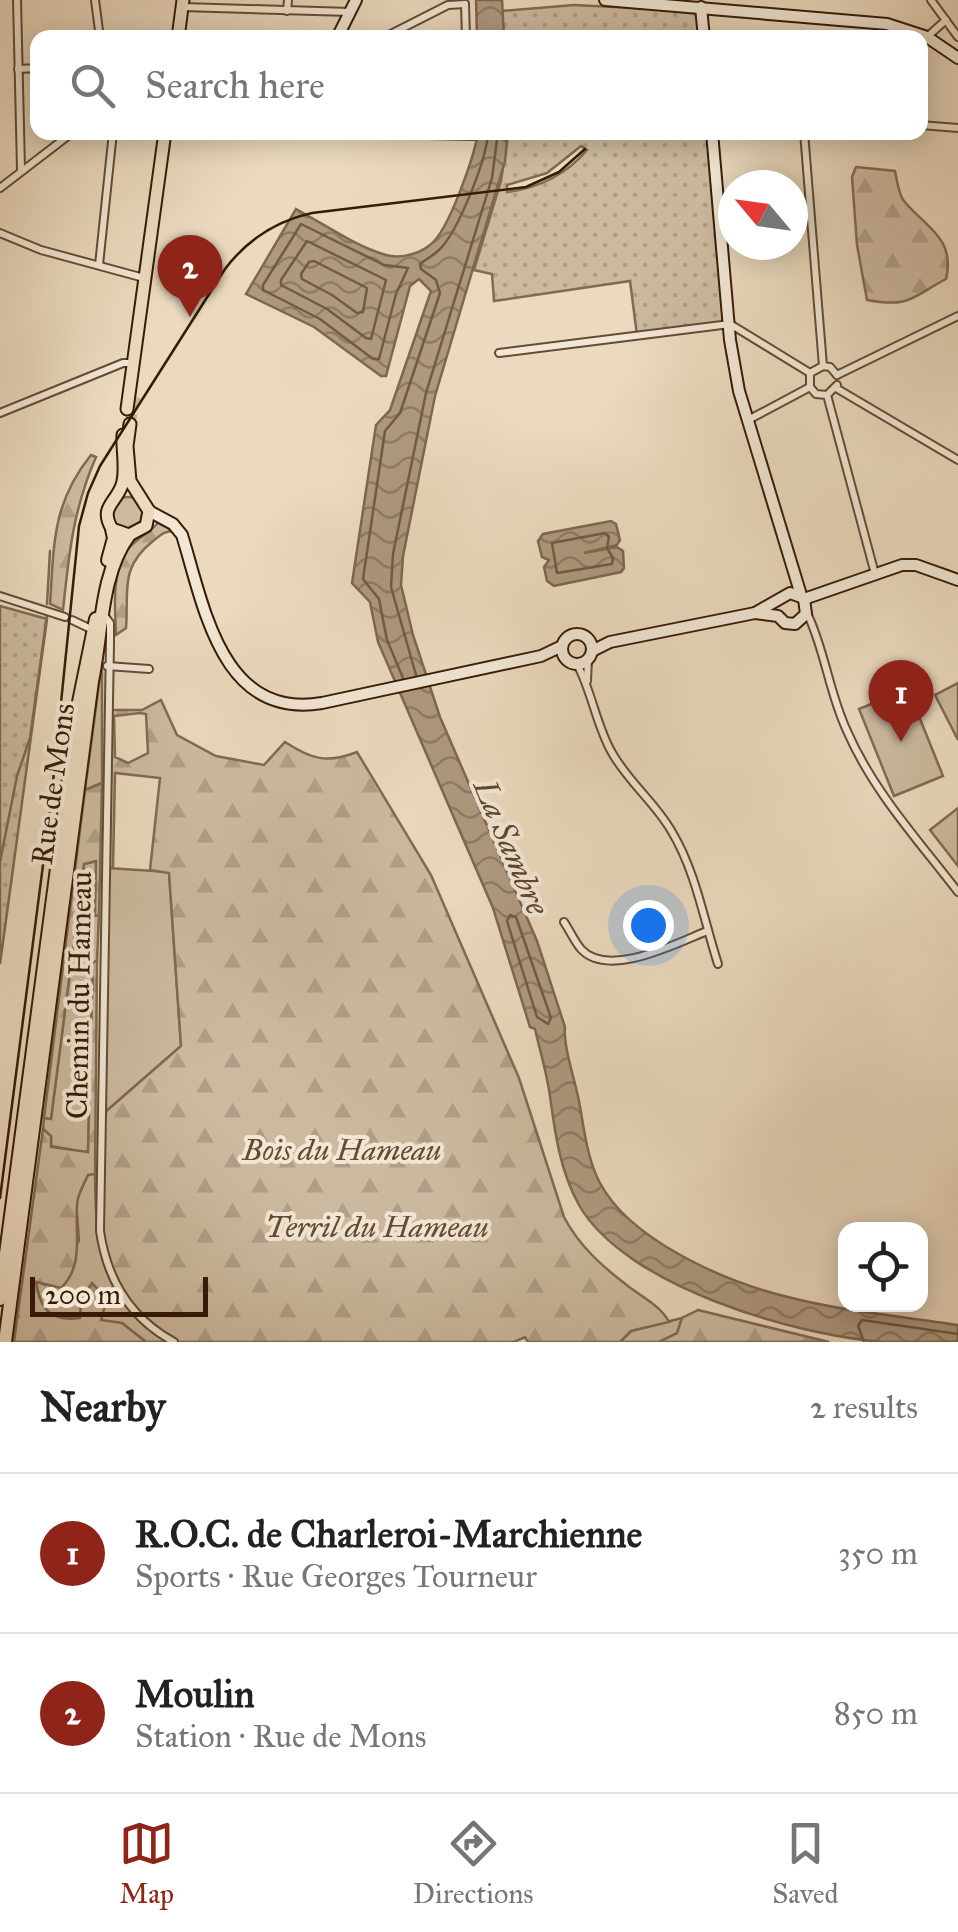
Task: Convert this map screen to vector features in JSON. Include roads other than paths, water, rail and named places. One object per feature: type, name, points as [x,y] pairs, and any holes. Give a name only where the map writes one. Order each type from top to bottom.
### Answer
[{"type":"highway","name":"Rue de Mons","points":[[6,1342],[102,649],[112,528]]},
{"type":"highway","name":"Rue de Mons","points":[[0,1299],[79,702],[102,649],[109,581],[129,535]]},
{"type":"main road","points":[[179,30],[182,4]]},
{"type":"main road","points":[[135,396],[136,348],[163,140]]},
{"type":"main road","points":[[128,409],[136,364]]},
{"type":"main road","name":"Rue de Mons","points":[[112,528],[106,510],[124,481],[126,429],[130,481],[149,516]]},
{"type":"main road","points":[[115,496],[127,492],[140,495]]},
{"type":"main road","points":[[112,528],[129,535],[139,532],[149,516]]},
{"type":"street","points":[[16,0],[21,169]]},
{"type":"street","points":[[94,0],[99,30]]},
{"type":"street","points":[[287,11],[288,0]]},
{"type":"street","points":[[340,30],[356,0]]},
{"type":"street","points":[[605,0],[730,5],[886,24],[906,30]]},
{"type":"street","points":[[928,37],[954,55],[956,34],[931,0]]},
{"type":"street","points":[[399,30],[448,5],[465,2],[466,30]]},
{"type":"street","points":[[182,4],[350,12]]},
{"type":"street","points":[[696,4],[702,30]]},
{"type":"street","points":[[928,35],[946,20]]},
{"type":"street","points":[[18,69],[30,68]]},
{"type":"street","points":[[928,126],[958,128]]},
{"type":"street","points":[[0,188],[62,140]]},
{"type":"street","points":[[98,266],[112,140]]},
{"type":"street","points":[[713,140],[739,390],[794,570],[798,596],[838,710],[868,772],[958,892]]},
{"type":"street","points":[[805,140],[823,366]]},
{"type":"street","points":[[0,233],[40,250],[145,278]]},
{"type":"street","points":[[837,375],[958,316]]},
{"type":"street","points":[[499,353],[730,324],[810,373]]},
{"type":"street","points":[[0,413],[124,363],[136,364]]},
{"type":"street","points":[[823,366],[830,368],[837,375],[836,388],[827,395],[816,394],[810,387],[810,373],[823,366]]},
{"type":"street","points":[[748,420],[810,387]]},
{"type":"street","points":[[836,388],[958,460]]},
{"type":"street","points":[[827,395],[875,574]]},
{"type":"street","points":[[149,516],[162,519],[182,534],[223,656],[247,686],[264,696],[296,705],[563,652],[587,654],[610,642],[754,613],[902,564],[958,580]]},
{"type":"street","points":[[0,596],[68,619],[102,649],[149,669]]},
{"type":"street","points":[[777,603],[778,616]]},
{"type":"street","points":[[754,613],[778,616],[814,634]]},
{"type":"street","points":[[797,623],[807,613]]},
{"type":"street","points":[[563,652],[566,638],[583,634],[586,682],[609,748],[667,822],[680,846],[718,964]]},
{"type":"street","name":"Chemin du Hameau","points":[[102,649],[99,1213],[106,1265],[117,1288],[138,1316],[174,1342]]},
{"type":"street","points":[[586,682],[587,654]]},
{"type":"street","points":[[564,922],[583,952],[612,962],[648,954],[707,931]]},
{"type":"water","points":[[476,0],[502,0],[504,30],[477,30]]},
{"type":"water","points":[[476,140],[507,140],[505,161],[435,396],[403,556],[401,585],[440,717],[537,941],[565,1027],[586,1143],[600,1183],[633,1223],[707,1269],[760,1289],[838,1307],[838,1312],[869,1312],[958,1325],[958,1342],[882,1342],[846,1337],[760,1317],[715,1301],[633,1260],[602,1234],[579,1205],[567,1179],[535,1029],[530,1027],[493,908],[378,642],[370,602],[352,583],[376,425],[390,410],[431,291],[419,279],[410,286],[386,376],[314,327],[246,294],[296,209],[374,251],[403,256],[426,248],[445,225]]},
{"type":"water","points":[[611,521],[616,524],[620,540],[617,545],[584,553],[617,547],[623,551],[621,572],[554,586],[547,581],[544,567],[549,560],[542,557],[538,541],[543,534]]},
{"type":"waterway","points":[[47,604],[50,551]]},
{"type":"waterway","points":[[0,862],[17,776],[30,738],[47,615]]},
{"type":"tunnel","points":[[130,424],[135,396]]},
{"type":"tram line","points":[[0,1198],[50,811],[79,526],[100,466],[225,269],[263,233],[312,213],[526,187],[559,172],[585,149]]},
{"type":"place","name":"Moulin","points":[[190,317]]},
{"type":"place","name":"R.O.C. de Charleroi-Marchienne","points":[[901,742]]},
{"type":"water label","name":"La Sambre","points":[[511,847]]},
{"type":"park label","name":"Bois du Hameau","points":[[342,1150]]},
{"type":"park label","name":"Terril du Hameau","points":[[377,1227]]}]
